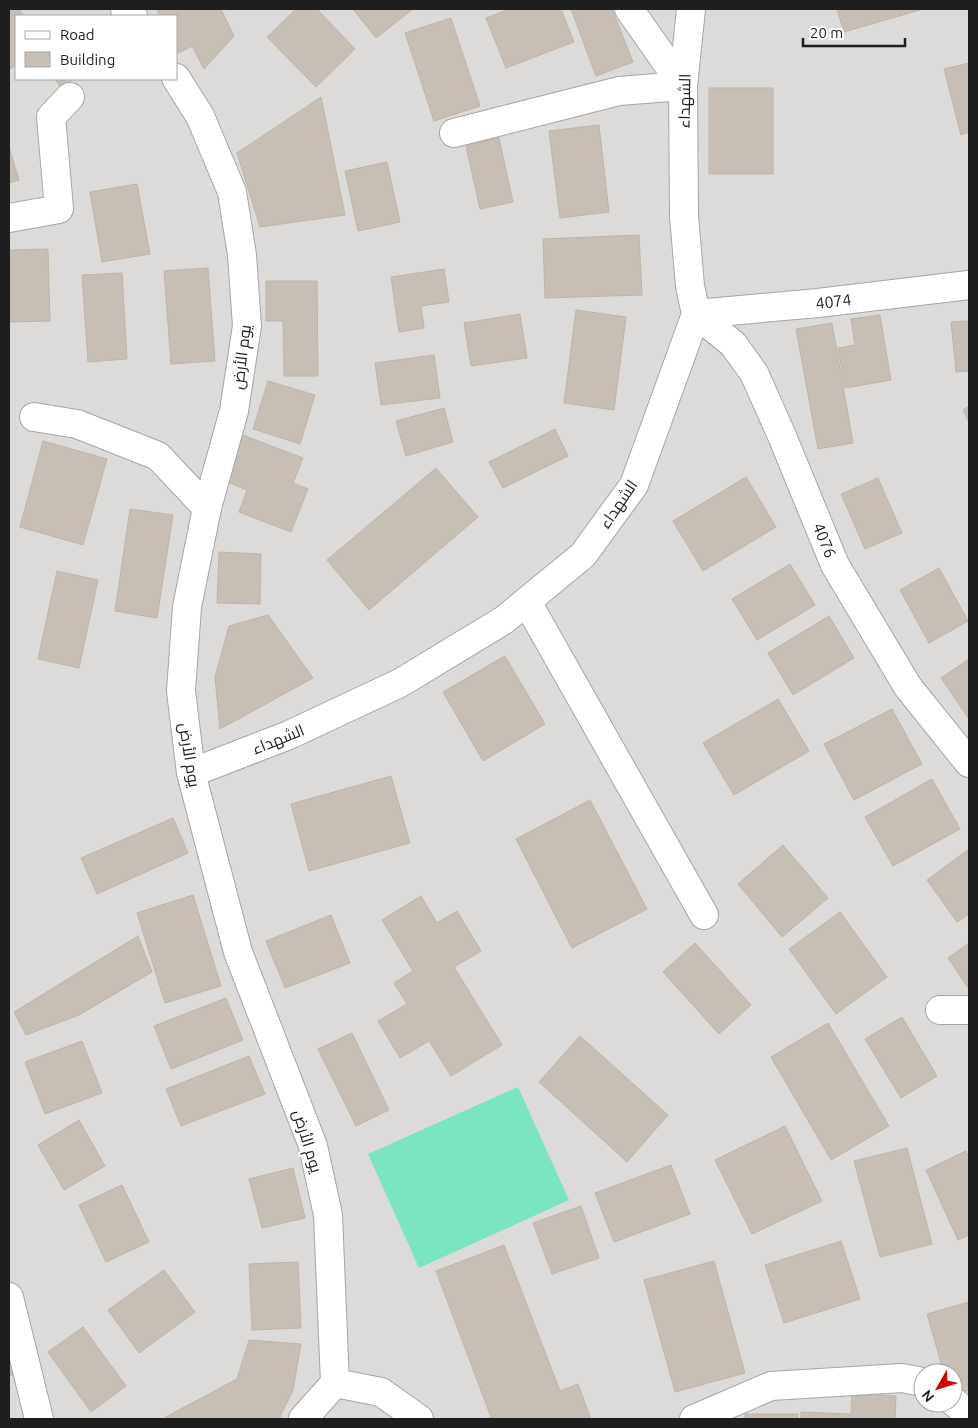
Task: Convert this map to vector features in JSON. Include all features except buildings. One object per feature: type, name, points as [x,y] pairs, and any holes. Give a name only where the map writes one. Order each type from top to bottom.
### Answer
[{"type":"street","points":[[629,9],[683,86]]},
{"type":"street","name":"الشهداء","points":[[191,773],[289,735],[400,683],[504,620],[583,555],[634,485],[696,314],[690,286],[684,216],[683,86],[691,9]]},
{"type":"street","name":"يوم الأرض","points":[[177,80],[200,116],[232,192],[242,255],[247,326],[234,412],[207,508],[187,607],[181,691],[191,773],[238,952],[313,1146],[328,1216],[335,1383]]},
{"type":"street","points":[[454,133],[619,91],[683,86]]},
{"type":"street","points":[[9,218],[58,209],[51,117],[70,97]]},
{"type":"street","name":"4074","points":[[696,314],[818,303],[969,286]]},
{"type":"street","name":"4076","points":[[696,314],[733,344],[754,373],[835,565],[908,687],[969,763]]},
{"type":"street","points":[[34,418],[77,424],[158,456],[207,508]]},
{"type":"street","points":[[527,602],[704,916]]},
{"type":"street","points":[[940,1010],[969,1010]]},
{"type":"street","points":[[9,1297],[39,1419]]},
{"type":"street","points":[[694,1419],[770,1386],[902,1378],[913,1380]]},
{"type":"street","points":[[303,1419],[335,1383],[381,1392],[419,1419]]},
{"type":"shaded area","points":[[9,9],[969,9],[969,1419],[9,1419]]},
{"type":"green space","points":[[518,1087],[569,1200],[419,1268],[368,1154]]}]
